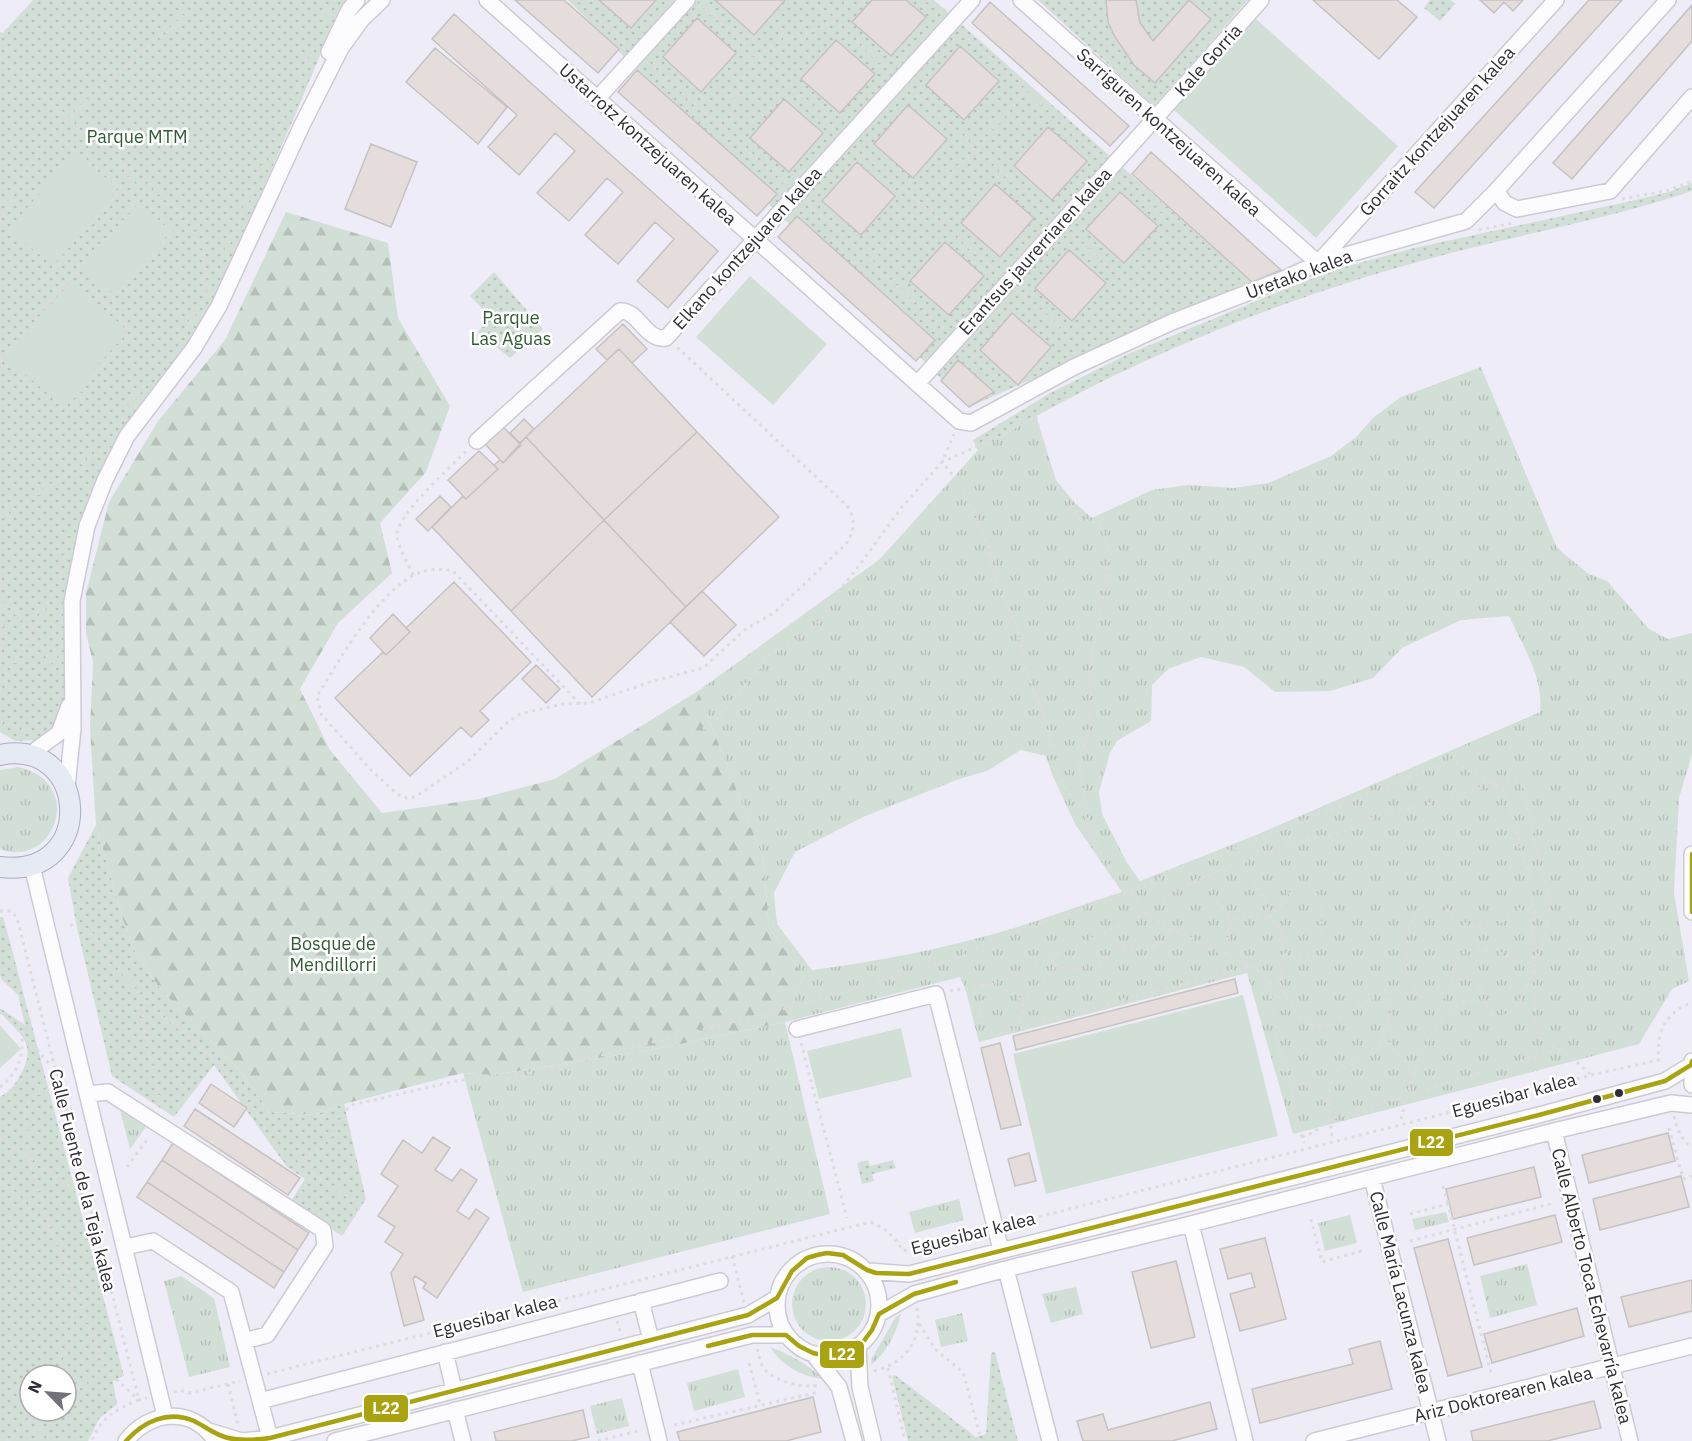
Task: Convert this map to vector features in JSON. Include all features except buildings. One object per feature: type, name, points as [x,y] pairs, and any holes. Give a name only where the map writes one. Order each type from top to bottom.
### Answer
[{"type":"main road","points":[[0,755],[15,753],[29,755],[45,762],[58,773],[67,787],[72,806],[70,825],[62,843],[49,857],[32,866],[0,867]]},
{"type":"street","points":[[302,125],[314,86],[349,10],[357,0]]},
{"type":"street","points":[[67,787],[74,728],[72,601],[87,526],[128,436],[194,348],[219,306],[302,125],[341,48],[362,19],[382,0]]},
{"type":"street","name":"Ustarrotz kontzejuaren kalea","points":[[487,0],[917,384]]},
{"type":"street","points":[[597,99],[687,0]]},
{"type":"street","name":"Elkano kontzejuaren kalea","points":[[477,441],[620,311],[628,313],[652,335],[659,339],[666,338],[972,0]]},
{"type":"street","name":"Sarriguren kontzejuaren kalea","points":[[1021,0],[1318,263]]},
{"type":"street","name":"Kale Gorria","points":[[1154,119],[1262,0]]},
{"type":"street","name":"Gorraitz kontzejuaren kalea","points":[[1318,263],[1556,0]]},
{"type":"street","name":"Uretako kalea","points":[[959,421],[971,423],[1074,367],[1172,322],[1286,278],[1318,263],[1466,221],[1496,191],[1668,0]]},
{"type":"street","points":[[1496,191],[1504,203],[1517,209],[1610,190],[1692,97]]},
{"type":"street","name":"Erantsus jaurerriaren kalea","points":[[917,384],[1154,119]]},
{"type":"street","points":[[917,384],[959,421]]},
{"type":"street","points":[[29,755],[59,733],[69,707],[73,679]]},
{"type":"street","points":[[1692,854],[1692,912]]},
{"type":"street","name":"Calle Fuente de la Teja kalea","points":[[32,866],[165,1416]]},
{"type":"street","points":[[797,1029],[936,994],[1001,1250]]},
{"type":"street","points":[[1691,1063],[1692,1085]]},
{"type":"street","name":"Eguesibar kalea","points":[[868,1271],[909,1274],[1550,1112],[1665,1081],[1691,1063]]},
{"type":"street","name":"Calle Fuente de la Teja kalea","points":[[87,1094],[108,1092],[323,1230],[325,1246],[267,1335],[244,1341]]},
{"type":"street","points":[[879,1314],[914,1294],[1006,1269],[1671,1103],[1692,1105]]},
{"type":"street","name":"Calle Alberto Toca Echevarría kalea","points":[[1554,1131],[1630,1441]]},
{"type":"street","name":"Calle María Lacunza kalea","points":[[1372,1178],[1438,1441]]},
{"type":"street","points":[[1191,1224],[1245,1441]]},
{"type":"street","name":"Calle Fuente de la Teja kalea","points":[[124,1247],[153,1242],[231,1292],[270,1438]]},
{"type":"street","points":[[822,1253],[839,1254],[855,1260],[868,1271],[876,1284],[879,1314],[868,1338],[858,1347],[845,1354],[814,1355],[798,1347],[786,1335],[780,1324],[777,1298],[782,1282],[792,1268],[806,1258],[822,1253]]},
{"type":"street","points":[[1006,1269],[1050,1441]]},
{"type":"street","points":[[260,1401],[720,1281]]},
{"type":"street","points":[[126,1441],[137,1428],[150,1420],[165,1416],[181,1417],[196,1422],[212,1436],[242,1441],[270,1438],[748,1316],[777,1298]]},
{"type":"street","points":[[641,1301],[651,1340]]},
{"type":"street","points":[[335,1441],[752,1335],[786,1335]]},
{"type":"street","name":"Ariz Doktorearen kalea","points":[[1314,1441],[1692,1346]]},
{"type":"street","points":[[858,1347],[860,1387],[873,1441]]},
{"type":"street","points":[[445,1352],[454,1390]]},
{"type":"street","points":[[814,1355],[836,1382],[843,1395],[855,1441]]},
{"type":"street","points":[[640,1363],[659,1441]]},
{"type":"street","points":[[455,1410],[463,1441]]},
{"type":"path","points":[[0,38],[36,0]]},
{"type":"path","points":[[0,223],[16,187],[55,134],[93,94],[176,24],[195,0]]},
{"type":"path","points":[[578,0],[796,194],[1003,383]]},
{"type":"path","points":[[696,0],[1061,329]]},
{"type":"path","points":[[811,0],[1059,224],[1172,322]]},
{"type":"path","points":[[720,126],[731,116],[741,81],[753,58],[781,40],[823,28],[835,21],[847,0]]},
{"type":"path","points":[[927,0],[1164,217]]},
{"type":"path","points":[[0,56],[176,209],[200,243],[208,292]]},
{"type":"path","points":[[871,262],[1027,91]]},
{"type":"path","points":[[55,134],[136,202]]},
{"type":"path","points":[[107,305],[172,233],[142,196],[116,157]]},
{"type":"path","points":[[1611,201],[1670,190],[1692,181]]},
{"type":"path","points":[[42,280],[122,189]]},
{"type":"path","points":[[76,272],[130,330],[67,412],[0,361],[76,272],[136,202],[142,196]]},
{"type":"path","points":[[580,704],[453,571],[438,568],[413,575],[372,612],[344,651],[317,696],[321,714],[370,770],[397,794],[407,798],[422,794],[467,762],[508,722],[520,714],[562,704],[580,704],[590,703],[650,682],[703,668],[747,628],[774,614],[846,544],[852,533],[853,519],[847,506],[700,366],[666,338]]},
{"type":"path","points":[[942,462],[970,451],[996,435],[1036,417],[1045,452],[1044,462],[1051,469],[1053,479],[1074,508],[1078,518],[1100,524],[1111,552],[1091,662],[1089,725],[1079,762],[1088,819],[1098,849]]},
{"type":"path","points":[[703,729],[715,720],[771,654],[808,633],[821,620],[839,590],[902,507],[942,462],[959,421]]},
{"type":"path","points":[[413,575],[396,535],[398,523],[437,479],[477,441]]},
{"type":"path","points":[[0,518],[24,505],[102,450]]},
{"type":"path","points":[[942,462],[959,483],[988,545],[996,582],[1017,628],[1026,671],[1047,724],[1054,766],[1063,785],[1079,807],[1086,831],[1112,871],[1147,913],[1170,929],[1257,969],[1268,982],[1279,1048],[1288,1076],[1294,1113],[1304,1143]]},
{"type":"path","points":[[0,580],[12,608],[57,673]]},
{"type":"path","points":[[0,580],[3,599],[0,665]]},
{"type":"path","points":[[0,689],[59,582]]},
{"type":"path","points":[[291,1165],[324,1145],[333,1134],[343,1112],[352,1105],[460,1080],[503,1080],[811,1002],[961,957],[989,941],[1130,892],[1452,760],[1505,792],[1532,886],[1534,1013],[1537,1035],[1571,1057],[1591,1075]]},
{"type":"path","points":[[936,994],[991,984],[1147,913],[1171,894],[1199,879],[1243,861],[1310,838],[1333,835],[1390,811],[1426,805],[1514,778],[1522,780],[1534,841],[1550,897],[1549,924],[1520,1002],[1509,1013],[1500,1017],[1491,1014],[1485,992],[1476,982],[1452,979]]},
{"type":"path","points":[[1243,861],[1267,906],[1269,920]]},
{"type":"path","points":[[1199,879],[1207,883],[1215,900],[1233,920]]},
{"type":"path","points":[[1269,920],[1294,889],[1304,888],[1318,896],[1321,906],[1321,938],[1318,948],[1303,957],[1285,954]]},
{"type":"path","points":[[1418,994],[1408,973],[1408,925],[1416,912],[1424,905],[1437,904],[1449,911],[1456,920],[1466,925],[1480,927],[1502,921],[1511,912],[1522,909],[1532,910],[1549,924]]},
{"type":"path","name":"Calle Fuente de la Teja kalea","points":[[0,911],[11,911],[17,918],[139,1400]]},
{"type":"path","points":[[1233,920],[1263,917],[1274,921],[1281,932],[1285,954],[1280,984],[1298,1016],[1311,1025],[1325,1026],[1386,990],[1418,994],[1427,999],[1439,1000],[1449,992],[1458,959],[1465,951],[1505,954],[1534,965]]},
{"type":"path","points":[[1227,955],[1227,934],[1233,920]]},
{"type":"path","points":[[70,925],[82,927],[92,934],[146,999],[226,1070],[287,1161],[310,1178]]},
{"type":"path","points":[[1050,956],[1055,965],[1079,969],[1100,963],[1120,947],[1150,948],[1165,941],[1170,929]]},
{"type":"path","points":[[1022,1002],[1055,965]]},
{"type":"path","points":[[984,985],[980,1020],[986,1031],[1000,1033],[1250,966]]},
{"type":"path","points":[[1268,982],[1280,984]]},
{"type":"path","points":[[991,984],[1007,990],[1019,998],[1025,1006],[1024,1016],[1014,1028]]},
{"type":"path","points":[[1332,1136],[1329,1086],[1334,1072],[1364,1059],[1378,1049],[1391,1012],[1386,990]]},
{"type":"path","points":[[127,1167],[163,1117],[143,1022],[142,1010],[146,999]]},
{"type":"path","points":[[1401,1119],[1414,1073],[1442,1017],[1464,1002],[1486,1001]]},
{"type":"path","name":"Eguesibar kalea","points":[[139,1400],[180,1390],[189,1393],[254,1378],[870,1222],[894,1237],[903,1251],[1591,1075],[1659,1060],[1658,1039],[1662,1027],[1667,1019],[1677,1011],[1692,1003]]},
{"type":"path","points":[[0,1012],[21,1029],[50,1065]]},
{"type":"path","points":[[0,1087],[14,1073],[24,1048],[21,1029]]},
{"type":"path","points":[[797,1029],[847,1218]]},
{"type":"path","points":[[1383,1037],[1414,1073]]},
{"type":"path","points":[[1302,1137],[1314,1132],[1330,1119],[1557,1050]]},
{"type":"path","points":[[1288,1076],[1306,1085],[1329,1103]]},
{"type":"path","points":[[55,1087],[43,1090],[34,1097],[23,1114],[29,1148],[27,1156],[72,1288],[80,1302],[105,1369],[139,1400],[111,1413],[94,1434],[92,1441]]},
{"type":"path","points":[[1669,1128],[1683,1179],[1692,1176]]},
{"type":"path","points":[[0,1137],[88,1199]]},
{"type":"path","points":[[309,1155],[313,1174],[361,1205],[342,1234],[333,1227]]},
{"type":"path","points":[[291,1209],[313,1174]]},
{"type":"path","points":[[0,1183],[13,1191],[53,1236]]},
{"type":"path","points":[[1443,1186],[1491,1373]]},
{"type":"path","points":[[1410,1241],[1554,1203]]},
{"type":"path","points":[[1410,1214],[1448,1204]]},
{"type":"path","points":[[1311,1220],[1322,1262],[1365,1250]]},
{"type":"path","points":[[903,1251],[909,1274]]},
{"type":"path","points":[[732,1256],[748,1316]]},
{"type":"path","points":[[63,1363],[72,1328],[72,1288]]},
{"type":"path","points":[[859,1375],[888,1368],[908,1351],[916,1337],[919,1324],[914,1294]]},
{"type":"path","points":[[919,1324],[937,1351],[963,1372],[980,1441]]},
{"type":"path","points":[[752,1335],[763,1367],[774,1376],[790,1384],[810,1388],[836,1382]]},
{"type":"path","points":[[749,1363],[760,1405]]},
{"type":"path","points":[[888,1368],[905,1441]]},
{"type":"path","points":[[78,1388],[105,1369]]},
{"type":"path","points":[[228,1384],[242,1441]]},
{"type":"path","points":[[674,1425],[819,1392]]},
{"type":"path","points":[[6,1441],[27,1423]]},
{"type":"path","points":[[38,1423],[45,1441]]},
{"type":"path","points":[[598,1441],[642,1430]]},
{"type":"green space","name":"Parque MTM","points":[[33,0],[348,0],[337,14],[215,299],[191,341],[127,425],[91,493],[71,562],[65,610],[65,698],[56,725],[38,740],[15,741],[0,732],[0,32],[3,33]]},
{"type":"green space","points":[[568,0],[934,0],[1252,282],[969,407]]},
{"type":"green space","points":[[1038,0],[1248,0],[1154,106]]},
{"type":"green space","points":[[1430,0],[1451,0],[1455,4],[1440,21],[1424,8]]},
{"type":"green space","points":[[1256,19],[1398,146],[1316,238],[1174,110]]},
{"type":"green space","points":[[75,152],[118,188],[53,266],[9,229]]},
{"type":"green space","points":[[1692,183],[1692,191],[1663,200],[1396,268],[1272,309],[1151,358],[1035,417],[978,450],[973,440],[1050,393],[1128,354],[1341,268],[1414,248],[1669,192]]},
{"type":"green space","points":[[136,206],[170,232],[115,295],[83,268]]},
{"type":"green space","name":"Bosque de Mendillorri","points":[[286,212],[388,243],[398,318],[450,406],[426,472],[380,523],[392,573],[338,623],[300,689],[330,750],[382,813],[479,799],[555,779],[698,691],[763,858],[769,928],[804,976],[785,1022],[656,1049],[492,1075],[463,1073],[344,1104],[315,1115],[269,1112],[242,1073],[161,990],[136,954],[123,920],[96,825],[90,728],[93,662],[86,633],[86,593],[109,502],[158,421],[225,340]]},
{"type":"green space","name":"Parque Las Aguas","points":[[494,272],[543,329],[510,358],[478,332],[490,317],[470,296]]},
{"type":"green space","points":[[750,276],[827,344],[773,405],[696,337]]},
{"type":"green space","points":[[71,281],[128,331],[62,406],[5,357]]},
{"type":"green space","points":[[1481,367],[1557,548],[1589,574],[1607,581],[1649,629],[1668,639],[1692,633],[1692,754],[1679,798],[1674,893],[1689,981],[1672,989],[1639,1044],[1293,1134],[1247,973],[979,1042],[960,977],[785,1022],[804,976],[769,928],[763,858],[698,691],[880,559],[978,450],[1036,416],[1056,480],[1074,502],[1092,518],[1152,490],[1188,485],[1234,488],[1268,483],[1331,456],[1356,437],[1374,417],[1401,397]],"holes":[[[1509,616],[1536,675],[1540,712],[1256,835],[1140,881],[1126,861],[1102,814],[1099,792],[1110,753],[1117,741],[1151,721],[1152,685],[1168,669],[1201,657],[1244,667],[1275,692],[1330,691],[1373,678],[1402,648],[1461,620]],[[1021,750],[1046,756],[1075,824],[1122,892],[964,942],[888,958],[812,970],[777,924],[774,893],[795,852],[863,817],[959,779],[987,771]]]},
{"type":"green space","points":[[18,767],[39,776],[52,789],[57,805],[55,822],[48,836],[35,847],[19,852],[0,849],[0,770]]},
{"type":"green space","points":[[96,825],[123,920],[136,954],[161,990],[242,1073],[269,1112],[315,1115],[344,1104],[366,1199],[342,1236],[290,1203],[305,1179],[287,1167],[214,1065],[174,1117],[112,1076],[77,928],[68,878]]},
{"type":"green space","points":[[0,917],[3,917],[124,1376],[113,1381],[117,1404],[99,1419],[88,1441],[0,1441],[0,1097],[15,1083],[25,1066],[27,1056],[27,1048],[21,1034],[0,1012],[0,1008],[25,1025],[18,995],[1,979]]},
{"type":"green space","points":[[1243,995],[1278,1136],[1046,1194],[1013,1054]]},
{"type":"green space","points":[[785,1022],[830,1214],[523,1292],[463,1073],[492,1075],[656,1049]]},
{"type":"green space","points":[[0,1025],[21,1049],[0,1068]]},
{"type":"green space","points":[[901,1028],[912,1077],[819,1099],[807,1051]]},
{"type":"green space","points":[[120,1110],[146,1127],[130,1149]]},
{"type":"green space","points":[[868,1160],[870,1166],[893,1160],[896,1168],[872,1174],[874,1181],[862,1184],[857,1163]]},
{"type":"green space","points":[[959,1199],[964,1220],[915,1233],[909,1212]]},
{"type":"green space","points":[[1446,1212],[1449,1222],[1415,1230],[1412,1219]]},
{"type":"green space","points":[[1350,1215],[1357,1243],[1325,1251],[1318,1223]]},
{"type":"green space","points":[[1527,1264],[1537,1305],[1490,1318],[1480,1276]]},
{"type":"green space","points":[[822,1267],[836,1267],[850,1273],[860,1283],[866,1297],[866,1311],[860,1325],[850,1335],[836,1341],[822,1341],[808,1335],[798,1325],[792,1311],[792,1297],[798,1283],[808,1273]]},
{"type":"green space","points":[[181,1276],[214,1298],[230,1367],[189,1377],[164,1281]]},
{"type":"green space","points":[[1076,1287],[1083,1314],[1051,1323],[1042,1294]]},
{"type":"green space","points":[[901,1313],[890,1342],[871,1365],[872,1358],[895,1318]]},
{"type":"green space","points":[[962,1313],[968,1341],[941,1347],[935,1320]]},
{"type":"green space","points":[[770,1347],[798,1360],[823,1379],[807,1376],[786,1365]]},
{"type":"green space","points":[[995,1352],[1018,1441],[908,1441],[892,1376],[895,1375],[976,1437],[986,1434],[991,1353]]},
{"type":"green space","points":[[738,1369],[745,1397],[694,1411],[687,1383]]},
{"type":"green space","points":[[622,1398],[629,1426],[597,1434],[590,1406]]},
{"type":"transit line","name":"L22","points":[[1692,854],[1692,912]]},
{"type":"transit line","name":"L22","points":[[126,1441],[149,1423],[166,1417],[194,1421],[228,1438],[238,1440],[270,1438],[748,1315],[777,1298],[792,1271],[807,1258],[817,1255],[827,1253],[843,1255],[876,1273],[909,1274],[1665,1081],[1691,1065],[1692,1061]]},
{"type":"transit line","name":"L22","points":[[708,1346],[752,1335],[786,1335],[799,1346],[813,1353],[826,1356],[840,1355],[852,1351],[863,1342],[872,1330],[879,1314],[914,1294],[956,1282]]}]
